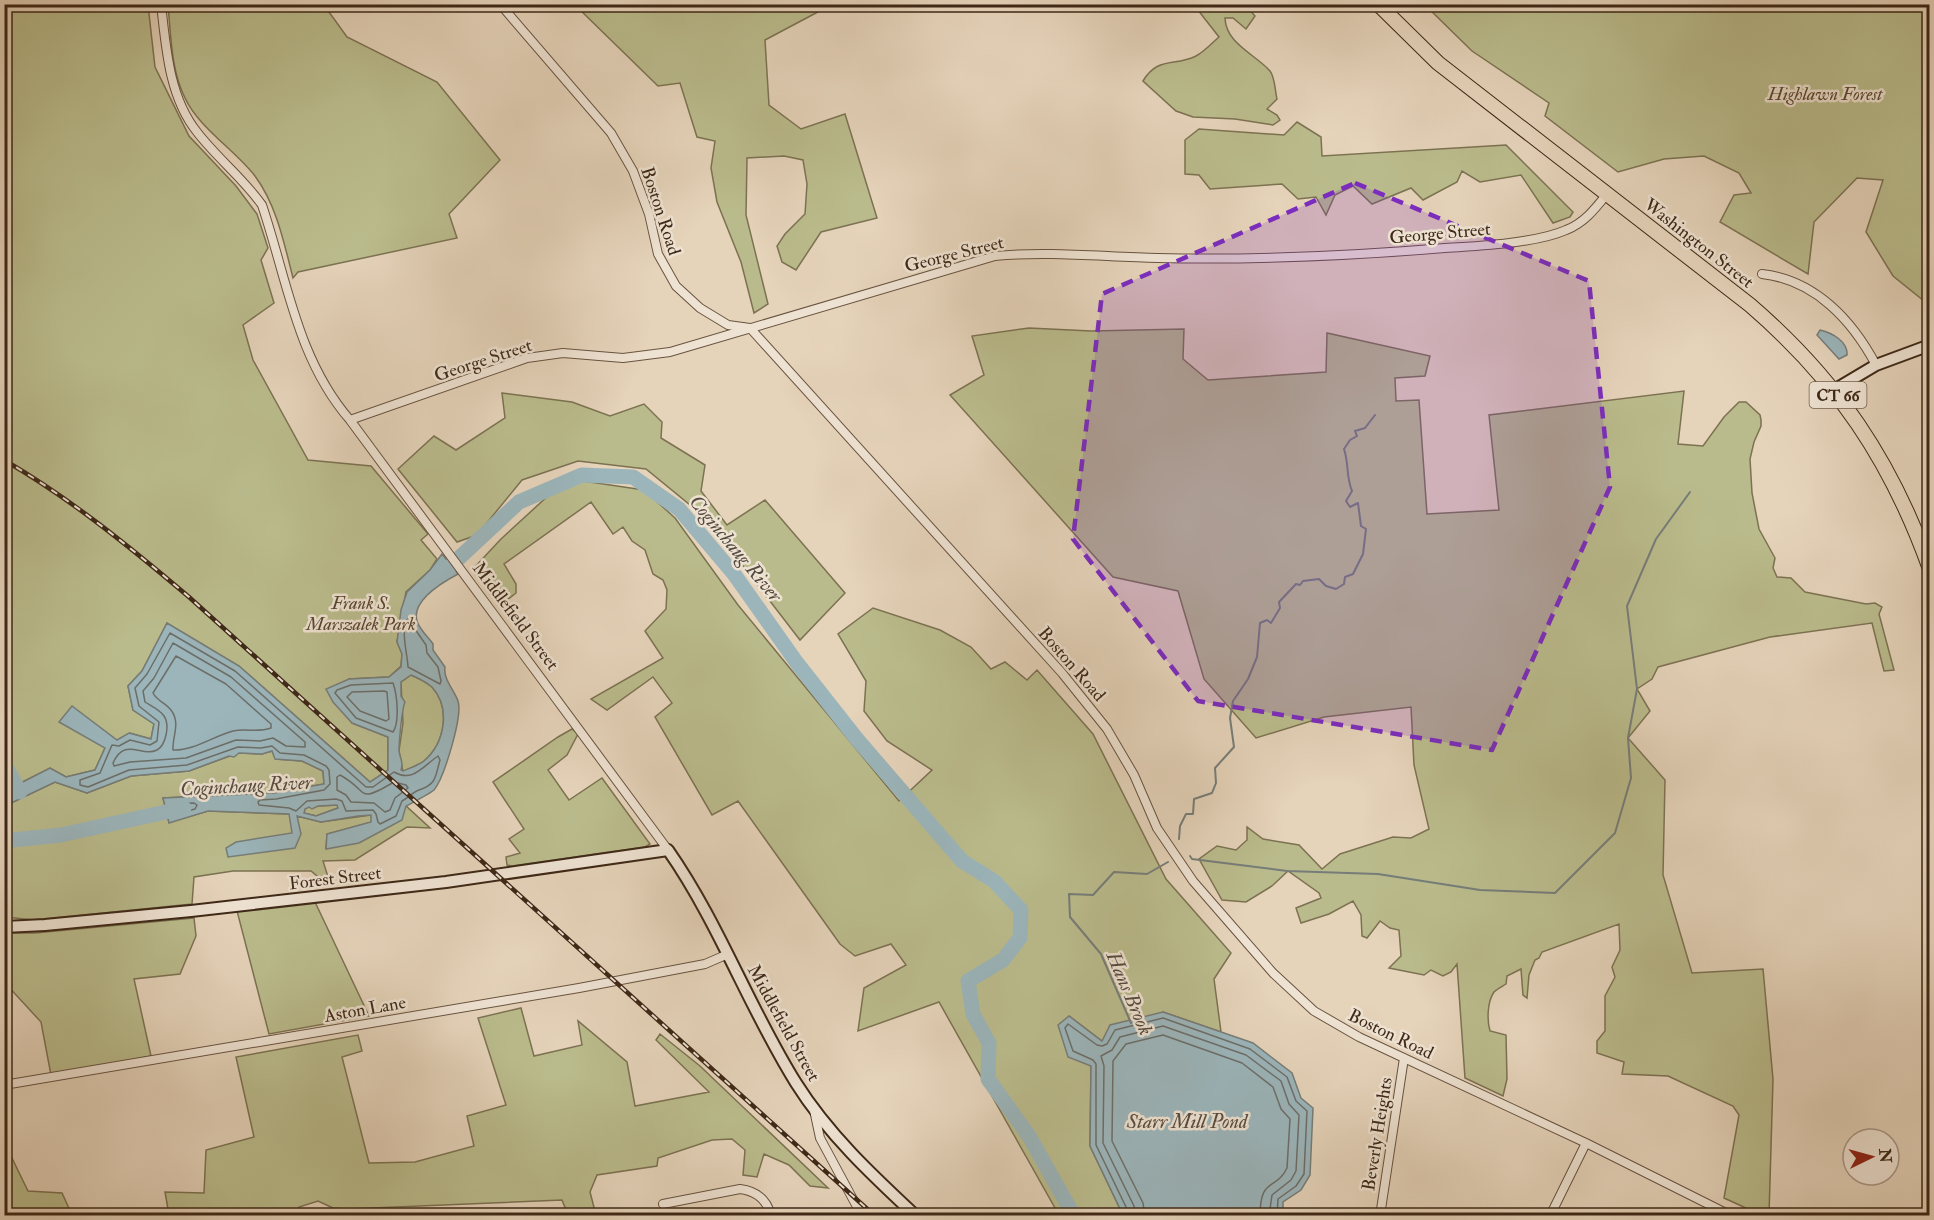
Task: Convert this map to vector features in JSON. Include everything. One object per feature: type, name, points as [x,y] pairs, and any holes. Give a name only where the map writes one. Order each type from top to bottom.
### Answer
[{"type":"highway","name":"Washington Street","points":[[1378,4],[1438,63],[1766,319],[1800,352],[1834,390],[1866,434],[1910,518],[1929,569]]},
{"type":"main road","points":[[1834,390],[1876,365],[1929,345]]},
{"type":"main road","name":"Forest Street","points":[[4,927],[191,911],[446,882],[668,850]]},
{"type":"main road","name":"Middlefield Street","points":[[668,850],[696,894],[795,1083],[814,1110],[865,1167],[916,1215]]},
{"type":"street","name":"Middlefield Street","points":[[161,4],[170,66],[180,105],[198,134],[252,191],[262,205],[308,354],[334,401],[668,850]]},
{"type":"street","name":"Boston Road","points":[[500,4],[611,133],[640,188],[658,254],[676,286],[700,308],[728,325],[750,328],[1062,673],[1107,729],[1134,775],[1157,828],[1174,856],[1273,973],[1314,1011],[1359,1037],[1586,1143],[1732,1215]]},
{"type":"street","name":"George Street","points":[[350,420],[527,358],[563,353],[623,358],[670,352],[995,256],[1032,253],[1160,258],[1295,256],[1381,253],[1472,246],[1536,238],[1566,231],[1588,216],[1607,194]]},
{"type":"street","name":"Washington Street","points":[[1762,274],[1787,279],[1824,300],[1853,329],[1876,365]]},
{"type":"street","name":"Aston Lane","points":[[4,1085],[579,988],[705,964],[728,954]]},
{"type":"street","name":"Beverly Heights","points":[[1380,1215],[1404,1058]]},
{"type":"street","points":[[814,1110],[816,1129],[820,1138],[862,1215]]},
{"type":"street","points":[[1550,1215],[1586,1143]]},
{"type":"street","points":[[663,1204],[740,1189],[750,1190],[763,1198],[771,1215]]},
{"type":"highlighted area","points":[[1355,183],[1589,281],[1610,487],[1492,750],[1198,701],[1073,539],[1102,294]]},
{"type":"green space","name":"Frank S. Marszalek Park","points":[[5,5],[148,5],[155,67],[189,136],[236,186],[257,214],[268,248],[261,260],[274,303],[243,325],[253,360],[308,460],[371,466],[428,534],[421,540],[437,559],[430,570],[406,592],[397,642],[402,654],[401,666],[389,677],[349,679],[352,723],[388,737],[388,770],[370,782],[239,666],[167,623],[142,671],[128,686],[133,710],[154,724],[151,739],[130,733],[105,748],[95,770],[66,777],[50,768],[5,791]]},
{"type":"green space","points":[[168,5],[324,5],[347,37],[437,82],[500,160],[449,214],[457,238],[298,272],[293,278],[279,225],[263,188],[247,166],[199,119],[185,98],[174,64]]},
{"type":"green space","points":[[575,5],[831,5],[765,40],[769,105],[801,129],[845,114],[877,218],[821,232],[796,270],[782,262],[777,246],[785,234],[805,214],[807,184],[803,160],[784,156],[747,158],[746,215],[768,304],[754,313],[741,262],[717,202],[711,168],[715,141],[697,137],[680,83],[658,86]]},
{"type":"green space","points":[[1194,5],[1242,5],[1246,6],[1255,16],[1246,29],[1233,18],[1225,18],[1230,35],[1272,74],[1277,99],[1267,109],[1277,115],[1280,120],[1273,125],[1235,119],[1193,117],[1176,111],[1143,81],[1155,68],[1196,56],[1219,37]]},
{"type":"green space","name":"Highlawn Forest","points":[[1425,5],[1929,5],[1929,305],[1893,276],[1866,232],[1883,180],[1857,178],[1814,222],[1808,274],[1720,222],[1734,195],[1751,193],[1739,173],[1704,156],[1664,159],[1618,172],[1545,116],[1549,103],[1472,51]]},
{"type":"green space","points":[[1297,122],[1321,137],[1322,156],[1506,145],[1573,212],[1570,217],[1553,223],[1521,175],[1480,182],[1462,171],[1457,182],[1423,200],[1411,188],[1372,204],[1353,186],[1335,195],[1326,215],[1316,197],[1298,199],[1282,184],[1210,189],[1199,175],[1185,174],[1185,140],[1199,129],[1284,135]]},
{"type":"green space","points":[[1029,328],[1091,331],[1184,329],[1183,359],[1208,380],[1326,372],[1327,333],[1430,356],[1425,376],[1395,378],[1396,401],[1419,400],[1427,514],[1499,510],[1489,415],[1684,391],[1678,444],[1703,446],[1724,417],[1739,402],[1746,402],[1760,415],[1761,426],[1750,459],[1752,493],[1759,529],[1775,558],[1773,568],[1777,577],[1791,578],[1805,592],[1866,604],[1875,603],[1882,607],[1879,614],[1894,670],[1884,671],[1872,623],[1770,637],[1658,667],[1652,679],[1637,689],[1650,711],[1628,738],[1665,780],[1663,875],[1692,973],[1763,969],[1773,1079],[1769,1215],[1761,1215],[1724,1198],[1739,1115],[1733,1106],[1668,1076],[1622,1074],[1624,1062],[1597,1053],[1597,1041],[1605,1031],[1605,996],[1615,977],[1612,967],[1620,950],[1619,924],[1542,952],[1535,960],[1529,975],[1527,998],[1523,995],[1521,969],[1507,976],[1506,984],[1494,992],[1490,1001],[1488,1022],[1490,1031],[1506,1035],[1507,1079],[1503,1096],[1465,1078],[1457,964],[1451,972],[1443,976],[1431,970],[1424,975],[1389,968],[1401,956],[1399,930],[1390,928],[1380,921],[1367,938],[1362,936],[1361,915],[1353,901],[1329,914],[1301,923],[1296,908],[1321,898],[1319,893],[1288,871],[1272,886],[1246,902],[1222,900],[1199,859],[1217,846],[1236,850],[1247,840],[1247,827],[1263,839],[1299,845],[1322,869],[1340,854],[1393,837],[1411,838],[1429,829],[1414,765],[1411,707],[1324,717],[1256,738],[1204,679],[1178,591],[1113,577],[950,395],[984,375],[972,336]]},
{"type":"green space","points":[[502,393],[572,402],[610,416],[644,404],[662,422],[661,438],[705,465],[701,491],[727,525],[765,500],[845,593],[800,640],[706,518],[646,469],[578,461],[522,480],[477,535],[457,542],[398,469],[434,436],[456,450],[505,418]]},
{"type":"green space","points":[[583,481],[644,490],[675,518],[738,605],[899,801],[932,770],[887,741],[864,711],[866,681],[838,634],[873,608],[940,630],[971,647],[991,669],[1005,662],[1027,680],[1037,670],[1093,734],[1166,879],[1231,953],[1214,979],[1221,1032],[1163,1012],[1102,1041],[1069,1016],[1091,1065],[1090,1146],[1123,1215],[1059,1215],[939,1002],[858,1031],[864,988],[906,965],[891,944],[855,956],[840,944],[738,801],[712,815],[655,717],[672,703],[653,677],[607,710],[591,699],[663,658],[645,631],[666,609],[667,590],[663,580],[653,574],[645,550],[632,541],[623,527],[613,534],[591,502],[504,564],[516,584],[516,593],[498,604],[472,570],[501,539],[550,494]]},
{"type":"green space","points":[[411,675],[430,685],[438,695],[442,705],[443,725],[437,745],[431,754],[422,762],[403,772],[399,751],[403,723],[401,682]]},
{"type":"green space","points":[[572,729],[578,734],[567,755],[548,770],[569,800],[602,778],[650,844],[645,847],[507,865],[506,857],[520,853],[509,839],[524,829],[493,782]]},
{"type":"green space","points":[[272,751],[276,759],[302,761],[323,771],[324,784],[274,793],[163,798],[169,822],[208,811],[289,814],[321,822],[371,815],[372,822],[327,834],[326,848],[406,806],[430,828],[407,827],[355,860],[323,861],[329,880],[322,880],[311,871],[233,871],[194,877],[192,904],[34,920],[5,917],[4,806],[55,782],[87,793],[131,776],[189,771],[238,753],[262,754]]},
{"type":"green space","points":[[338,805],[338,808],[316,816],[304,813],[309,806],[312,808]]},
{"type":"green space","points":[[315,902],[369,1016],[269,1034],[237,911]]},
{"type":"green space","points":[[194,918],[196,936],[180,974],[134,979],[151,1056],[51,1075],[41,1022],[5,983],[5,933],[35,933]]},
{"type":"green space","points":[[521,1008],[534,1056],[582,1045],[578,1021],[627,1062],[635,1106],[709,1092],[656,1040],[660,1034],[700,1066],[828,1188],[810,1186],[789,1165],[764,1154],[757,1177],[743,1175],[745,1150],[732,1139],[712,1140],[658,1158],[657,1166],[597,1175],[590,1192],[596,1215],[568,1215],[562,1200],[347,1209],[333,1208],[318,1201],[299,1207],[297,1215],[169,1215],[165,1192],[204,1193],[206,1150],[254,1137],[236,1057],[358,1035],[362,1051],[342,1057],[369,1163],[415,1162],[474,1146],[467,1116],[506,1105],[478,1018]]},
{"type":"green space","points":[[10,1154],[28,1191],[62,1193],[72,1215],[5,1215],[5,1156]]},
{"type":"water","points":[[1820,330],[1839,339],[1847,350],[1847,355],[1839,359],[1817,335]]},
{"type":"water","points":[[442,554],[458,574],[423,599],[416,613],[418,624],[433,644],[433,650],[445,667],[447,680],[458,701],[458,720],[452,747],[438,783],[434,790],[406,806],[402,820],[359,843],[326,849],[327,834],[371,822],[371,815],[321,822],[297,816],[301,834],[295,848],[228,857],[226,848],[236,842],[292,833],[289,814],[208,811],[169,823],[163,798],[274,793],[324,784],[323,771],[302,761],[275,759],[272,751],[262,754],[239,753],[234,757],[229,756],[189,771],[131,776],[87,793],[55,782],[5,806],[5,791],[50,768],[66,777],[95,770],[105,748],[59,722],[72,706],[117,740],[129,733],[151,739],[154,724],[133,710],[128,686],[142,671],[167,623],[239,666],[370,782],[388,770],[388,737],[352,723],[333,702],[326,689],[349,679],[389,677],[401,667],[402,654],[397,642],[401,610],[407,592],[430,570]],"holes":[[[411,675],[430,685],[438,695],[442,705],[443,725],[437,745],[431,754],[422,762],[403,771],[399,751],[405,702],[401,696],[401,682]],[[337,805],[338,808],[316,816],[304,813],[309,807],[312,809],[318,806]]]},
{"type":"water","name":"Starr Mill Pond","points":[[1163,1012],[1253,1043],[1292,1073],[1301,1098],[1313,1108],[1310,1175],[1301,1190],[1283,1202],[1283,1214],[1285,1215],[1123,1215],[1090,1146],[1091,1066],[1068,1057],[1058,1025],[1069,1016],[1102,1041],[1110,1025]]},
{"type":"waterway","name":"Hans Brook","points":[[1179,839],[1180,826],[1186,814],[1193,814],[1194,799],[1212,793],[1216,783],[1215,768],[1234,747],[1230,718],[1233,701],[1248,679],[1257,657],[1260,623],[1267,620],[1271,623],[1280,608],[1279,602],[1296,584],[1300,585],[1303,581],[1319,579],[1326,586],[1336,589],[1344,584],[1345,577],[1353,574],[1363,554],[1366,529],[1361,526],[1358,503],[1350,507],[1346,501],[1352,491],[1344,449],[1350,440],[1357,436],[1355,431],[1365,428],[1375,415]]},
{"type":"waterway","name":"Coginchaug River","points":[[443,573],[519,502],[582,475],[633,477],[679,509],[734,574],[797,663],[856,738],[962,861],[994,881],[1021,910],[1020,938],[1003,960],[968,981],[973,1014],[989,1043],[988,1079],[1029,1136],[1074,1216]]},
{"type":"waterway","points":[[1190,856],[1192,859],[1287,871],[1378,874],[1480,890],[1555,893],[1615,833],[1631,778],[1628,738],[1637,689],[1627,606],[1656,539],[1690,492]]},
{"type":"waterway","points":[[4,768],[7,769],[20,792]]},
{"type":"waterway","name":"Coginchaug River","points":[[4,841],[61,835],[184,808]]},
{"type":"waterway","name":"Hans Brook","points":[[1131,1023],[1101,954],[1070,917],[1069,894],[1093,895],[1114,872],[1147,874],[1168,862]]},
{"type":"railway","points":[[4,460],[100,524],[189,597],[875,1216]]}]
